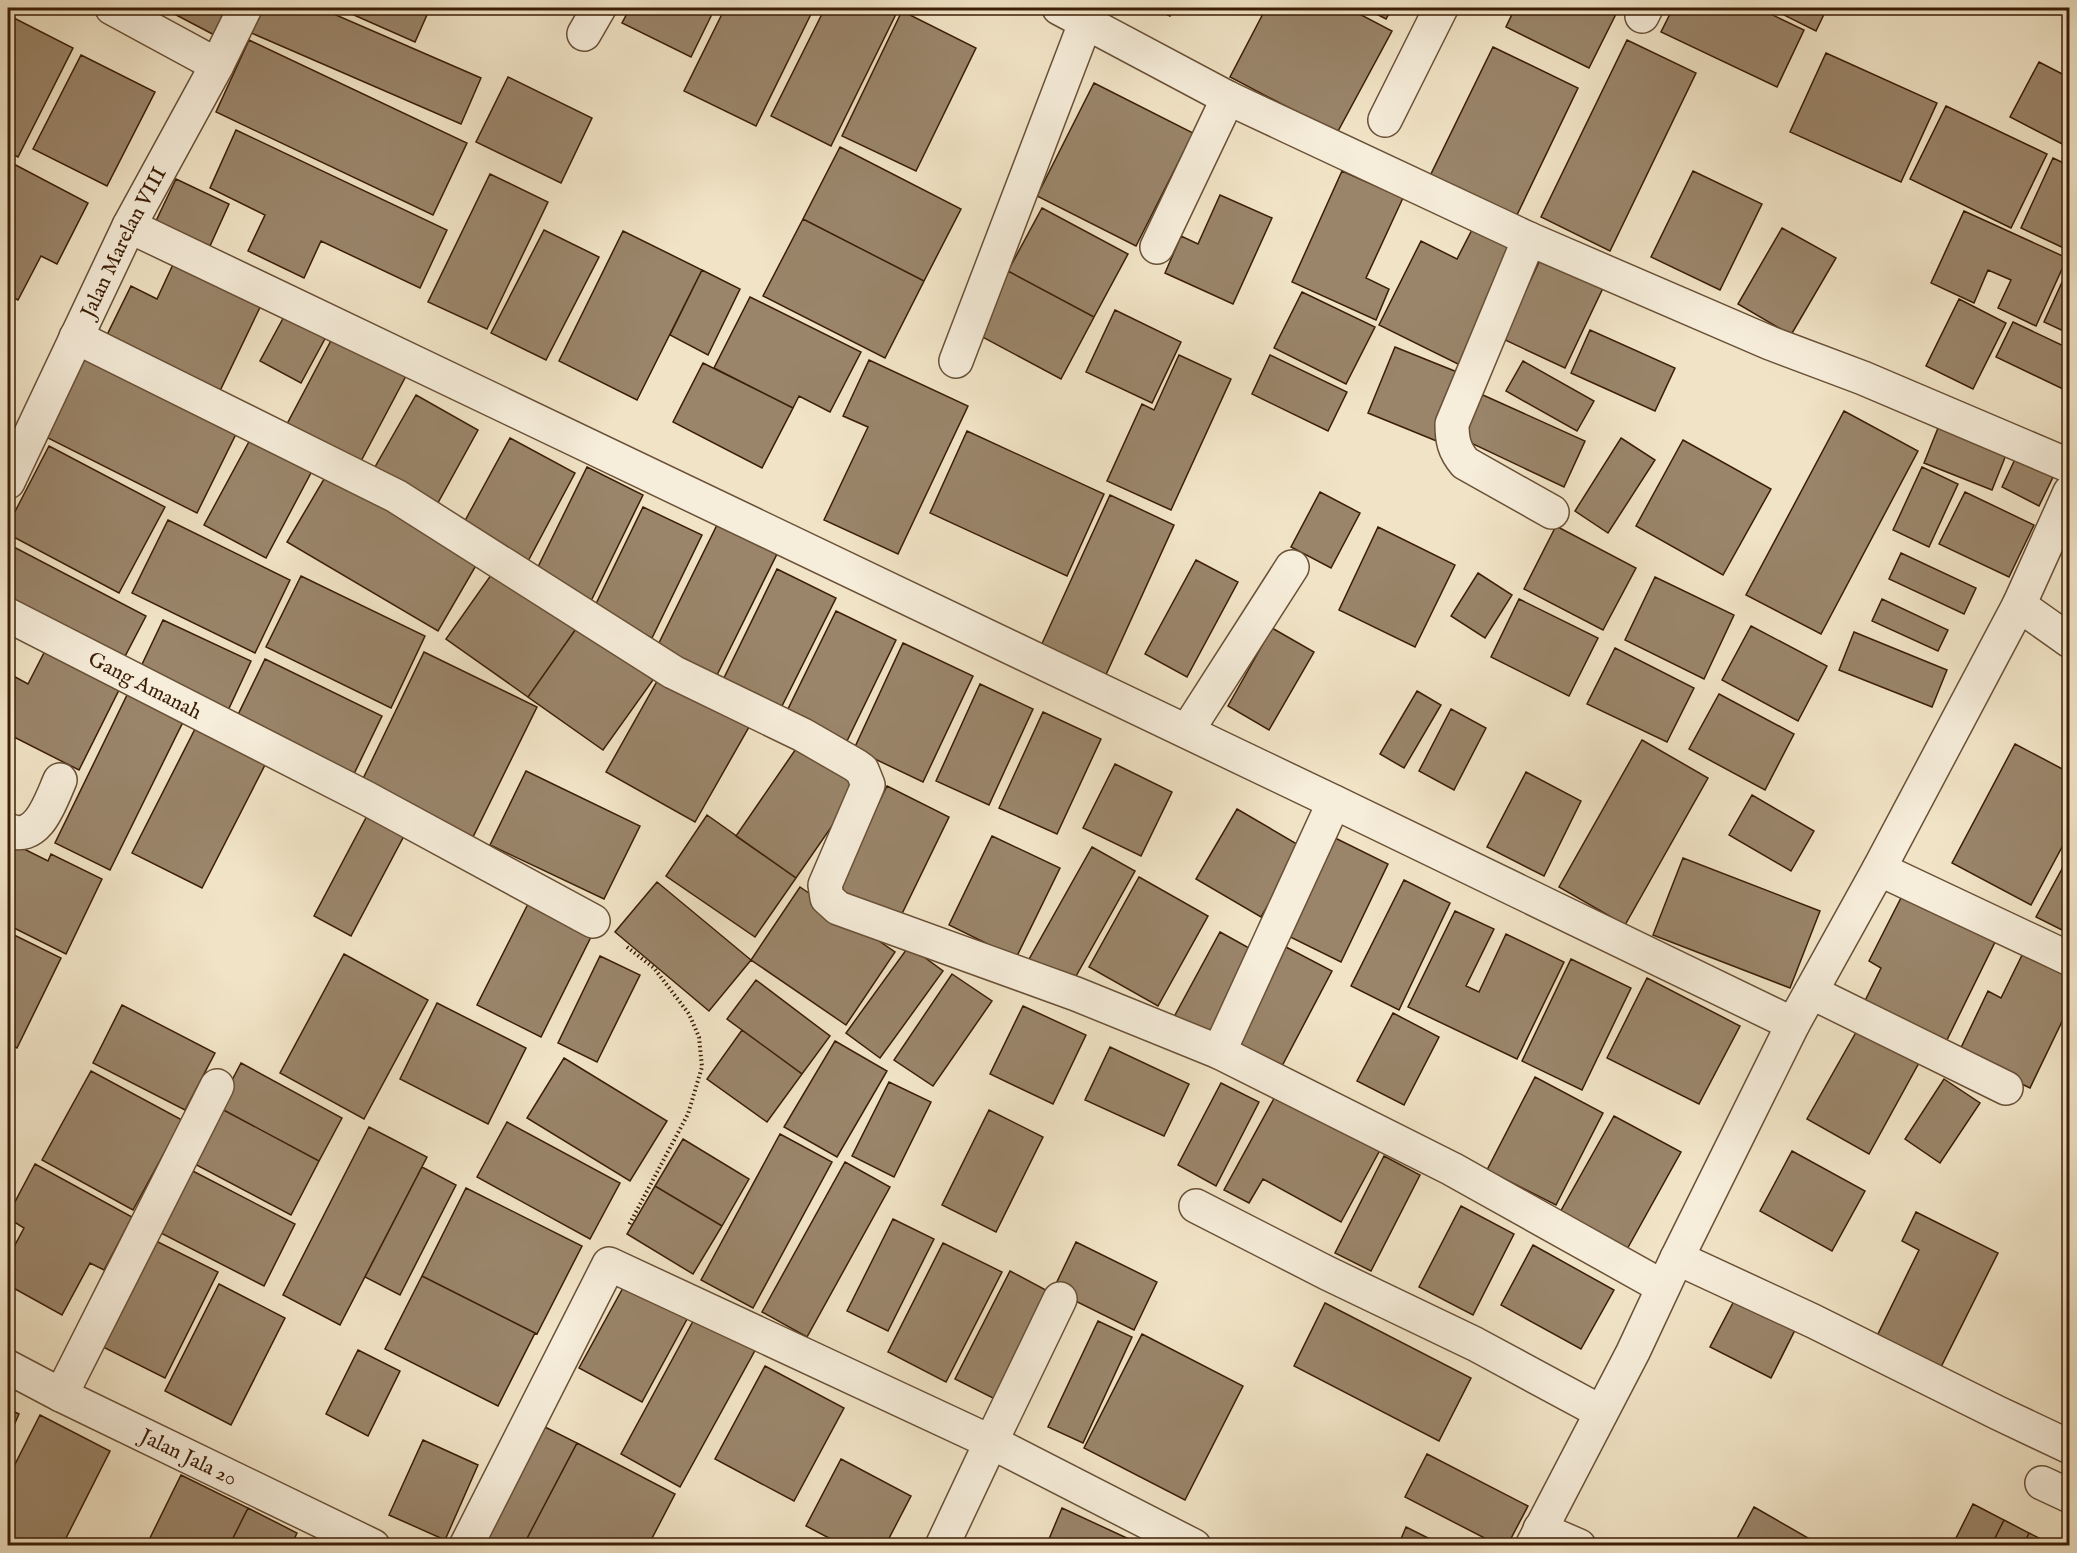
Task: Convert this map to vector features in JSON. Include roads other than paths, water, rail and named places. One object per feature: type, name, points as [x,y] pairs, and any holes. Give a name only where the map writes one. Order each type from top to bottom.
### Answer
[{"type":"street","points":[[112,8],[217,65]]},
{"type":"street","name":"Jalan Marelan VIII","points":[[10,473],[129,226],[217,65],[245,8]]},
{"type":"street","points":[[1385,120],[1441,8]]},
{"type":"street","points":[[956,361],[1072,14],[1228,98],[1529,239],[1770,343],[1863,378],[2070,466]]},
{"type":"street","points":[[1157,246],[1228,98]]},
{"type":"street","points":[[129,226],[1793,1023]]},
{"type":"street","points":[[1529,239],[1452,424],[1452,439],[1456,453],[1465,463],[1552,512]]},
{"type":"street","points":[[76,337],[396,496],[673,672],[803,735],[862,770],[868,785],[825,885],[827,898],[838,908],[1076,994],[1219,1052],[1452,1169],[1664,1287]]},
{"type":"street","points":[[1579,1545],[1536,1537],[1634,1352],[1677,1258],[1793,1023],[1879,869],[2019,605],[2070,492]]},
{"type":"street","points":[[1187,731],[1292,567]]},
{"type":"street","points":[[2019,605],[2070,641]]},
{"type":"street","name":"Gang Amanah","points":[[8,615],[284,756],[592,921]]},
{"type":"street","points":[[8,830],[25,832],[41,820],[60,780]]},
{"type":"street","points":[[1219,1052],[1334,802]]},
{"type":"street","points":[[1879,869],[2070,959]]},
{"type":"street","points":[[1811,992],[2006,1088]]},
{"type":"street","points":[[61,1395],[217,1086]]},
{"type":"street","points":[[1196,1206],[1327,1273],[1475,1344],[1607,1401]]},
{"type":"street","points":[[1677,1258],[1813,1321],[2070,1447]]},
{"type":"street","points":[[466,1545],[609,1264],[991,1443],[1194,1545]]},
{"type":"street","points":[[942,1545],[1059,1299]]},
{"type":"street","name":"Jalan Jala 20","points":[[8,1366],[61,1395],[373,1545]]}]
